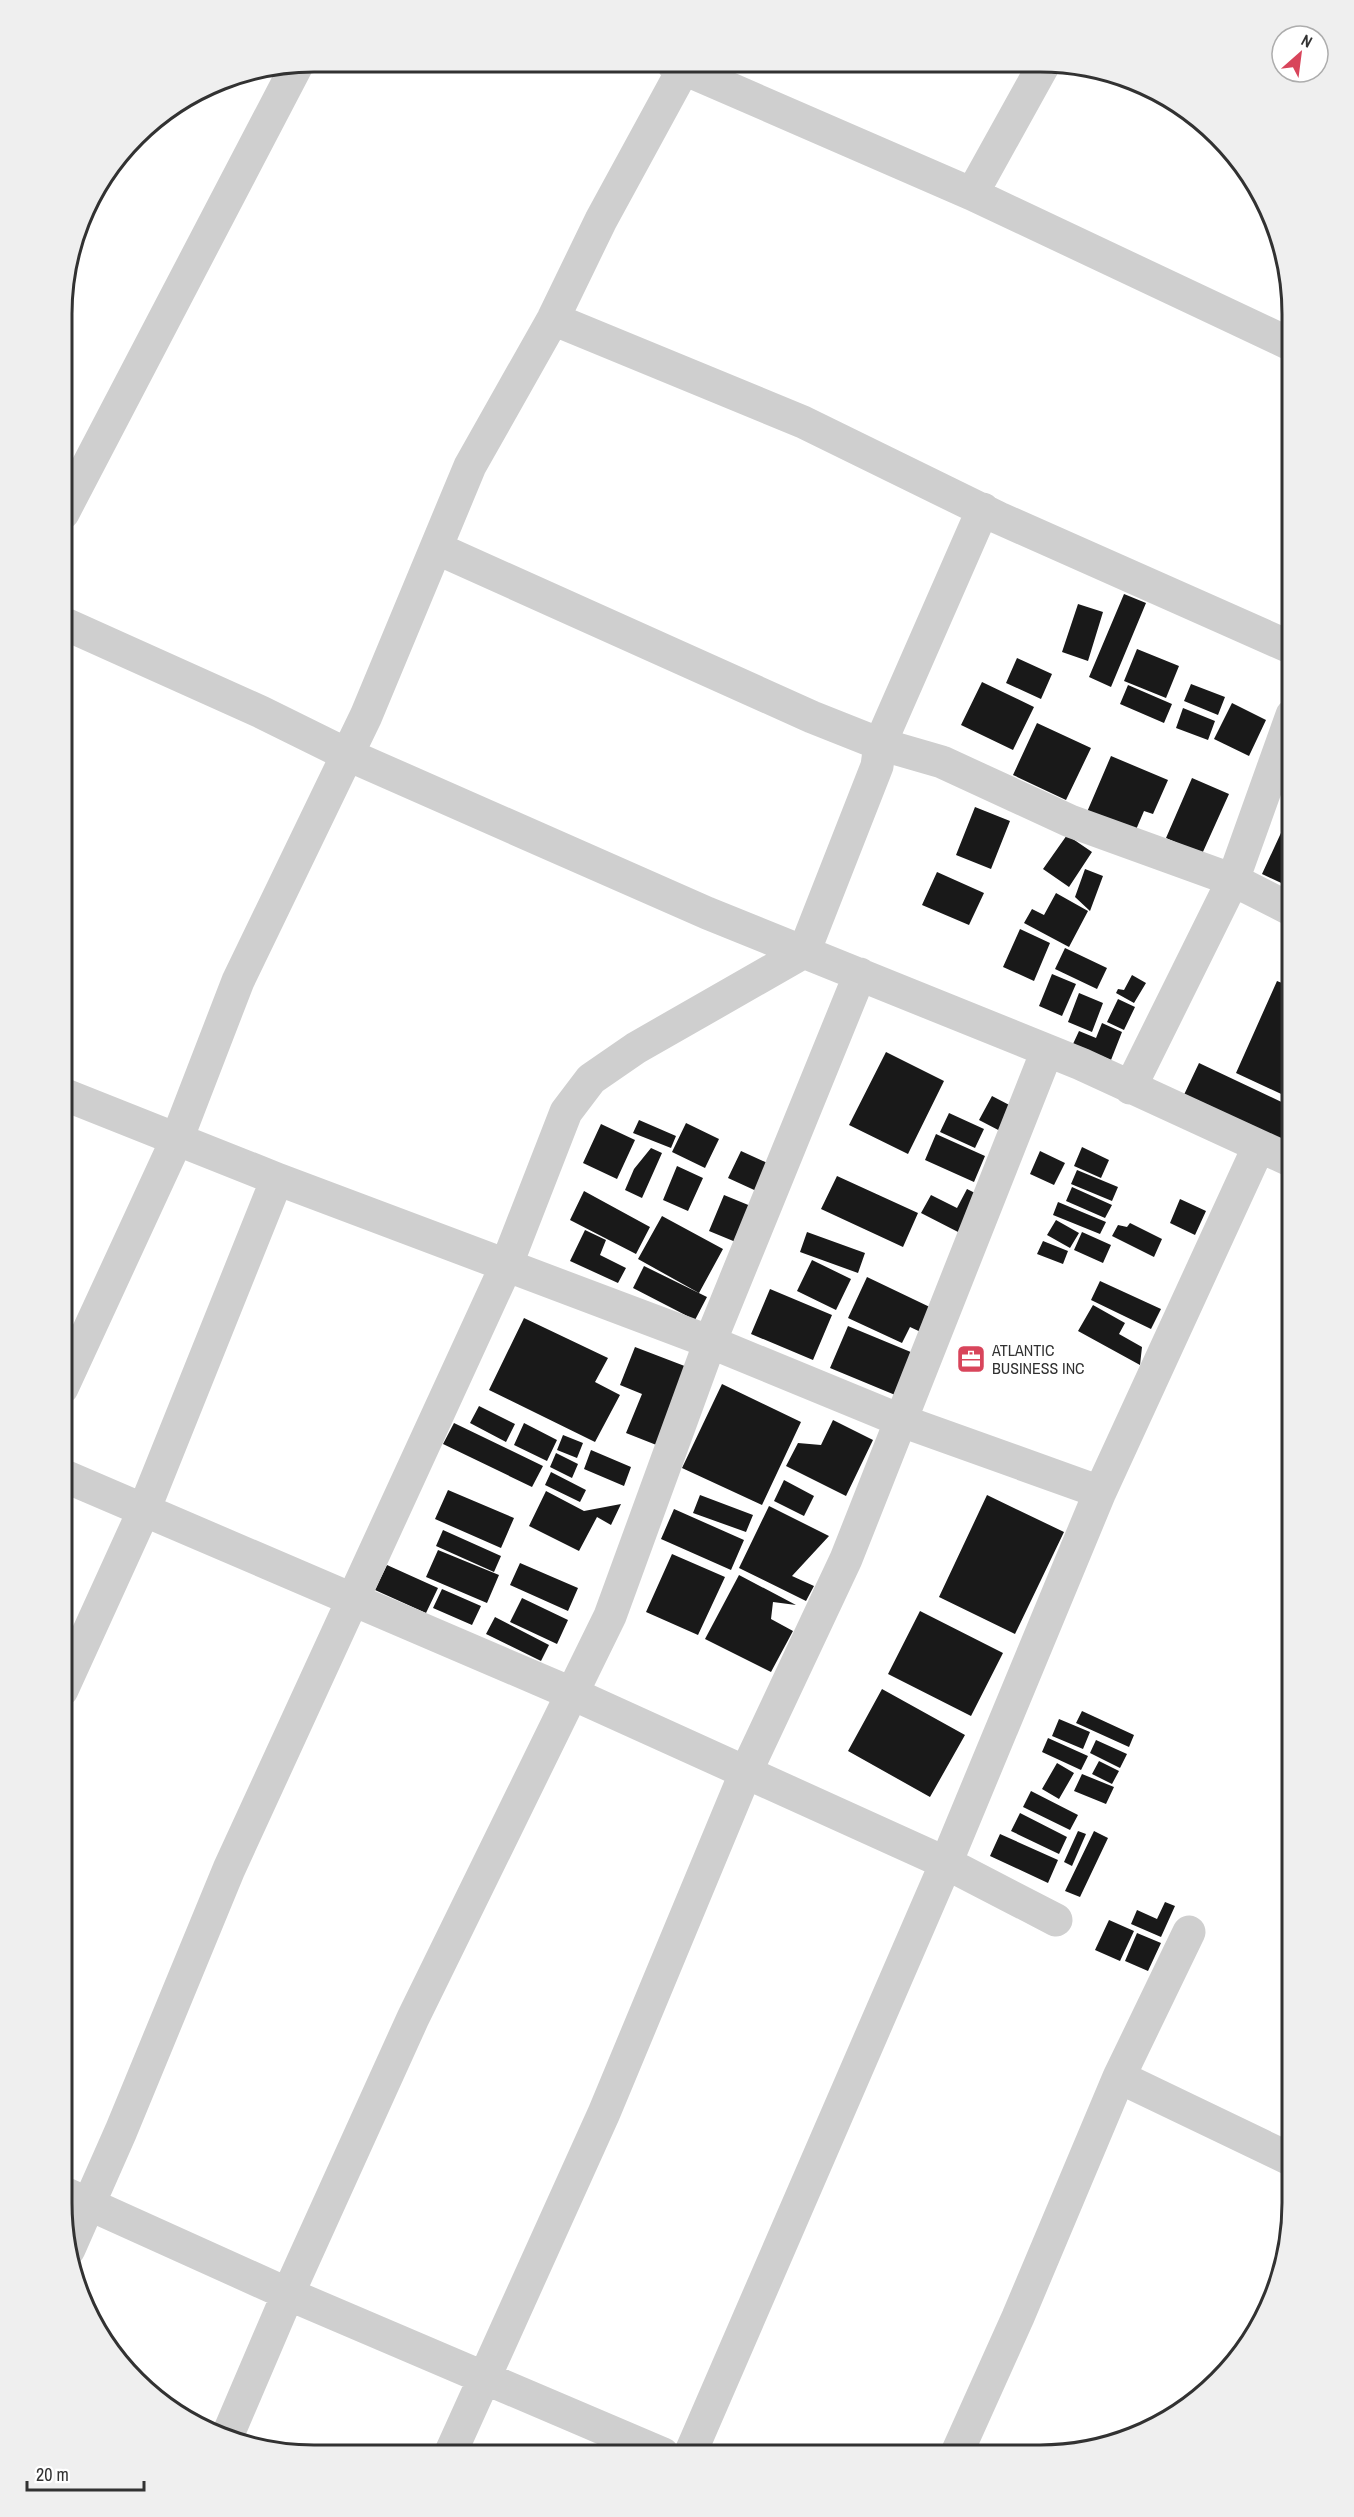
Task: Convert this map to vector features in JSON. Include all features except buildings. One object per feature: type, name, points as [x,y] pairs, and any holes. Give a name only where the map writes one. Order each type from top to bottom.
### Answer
[{"type":"street","points":[[72,1366],[177,1139],[238,981],[366,716],[470,466],[552,320],[677,72]]},
{"type":"street","points":[[697,72],[972,194],[1282,340]]},
{"type":"street","points":[[972,194],[1040,72]]},
{"type":"street","points":[[72,496],[293,73]]},
{"type":"street","points":[[552,320],[802,422],[983,509],[1282,644]]},
{"type":"street","points":[[73,2216],[75,2197],[121,2131],[229,1869],[506,1266],[566,1112],[591,1080],[636,1048],[804,952],[877,766],[880,744],[983,509]]},
{"type":"street","points":[[436,548],[813,717],[880,744],[942,762],[1070,821],[1233,880],[1282,905]]},
{"type":"street","points":[[72,627],[261,712],[346,754],[707,913],[1047,1050],[1282,1156]]},
{"type":"street","points":[[1130,1088],[1233,880],[1282,743]]},
{"type":"street","points":[[230,2430],[288,2294],[413,2018],[610,1616],[710,1342],[860,975]]},
{"type":"street","points":[[454,2445],[604,2113],[745,1774],[846,1559],[1047,1050]]},
{"type":"street","points":[[72,1098],[277,1179],[710,1342],[902,1421],[1100,1492]]},
{"type":"street","points":[[694,2445],[946,1863],[1100,1492],[1259,1146]]},
{"type":"street","points":[[72,1668],[144,1510],[277,1179]]},
{"type":"street","points":[[72,1479],[573,1694],[745,1774],[946,1863],[1056,1920]]},
{"type":"street","points":[[960,2445],[1018,2317],[1119,2077],[1189,1932]]},
{"type":"street","points":[[1119,2077],[1282,2155]]},
{"type":"street","points":[[75,2197],[288,2294],[642,2445]]},
{"type":"place","name":"ATLANTIC BUSINESS INC","points":[[971,1359]]}]
